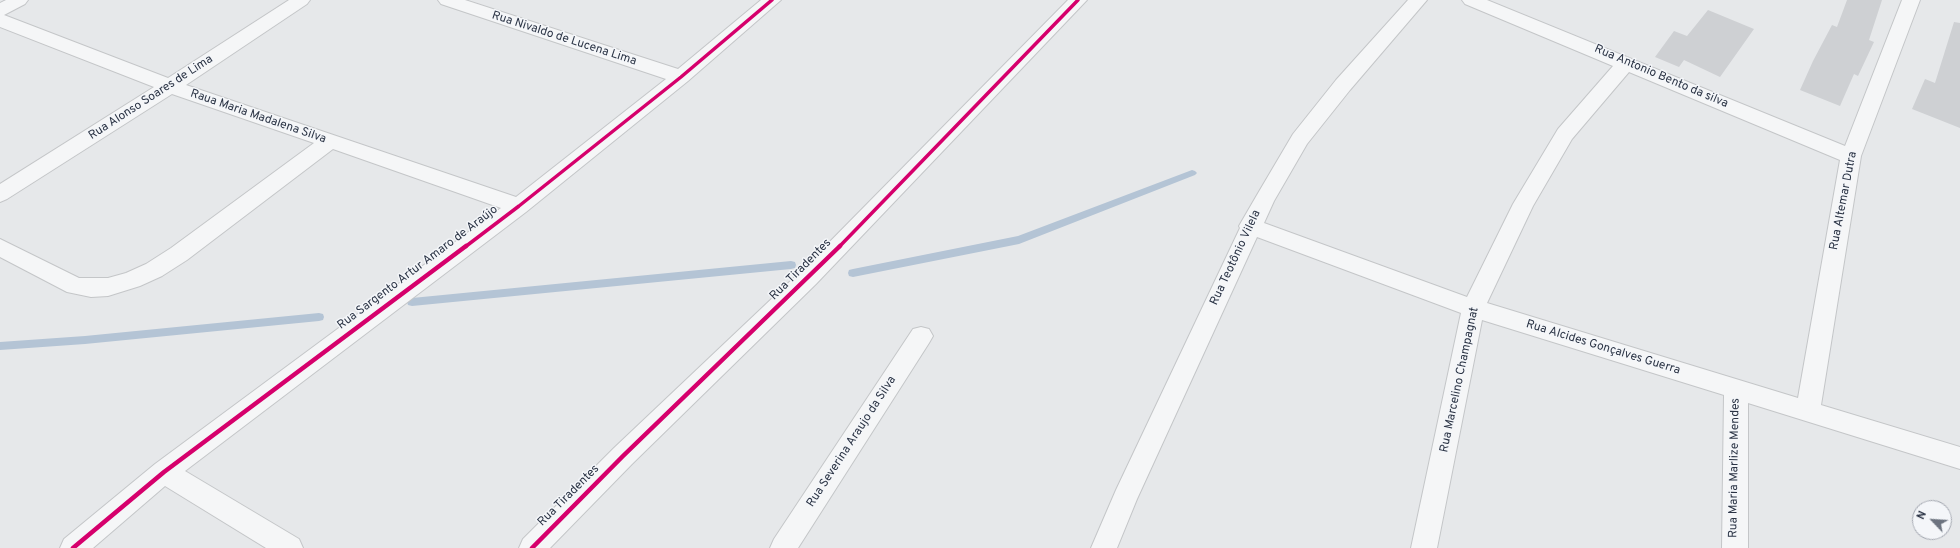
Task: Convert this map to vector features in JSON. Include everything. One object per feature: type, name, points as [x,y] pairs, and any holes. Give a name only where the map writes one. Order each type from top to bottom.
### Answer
[{"type":"street","points":[[0,12],[19,0]]},
{"type":"street","name":"Rua Alonso Soares de Lima","points":[[0,194],[170,86],[301,0]]},
{"type":"street","name":"Rua Nivaldo de Lucena Lima","points":[[447,0],[681,77]]},
{"type":"street","name":"Rua Sargento Artur Amaro de Araújo","points":[[73,548],[164,472],[519,206],[681,77],[772,0]]},
{"type":"street","name":"Rua Tiradentes","points":[[532,548],[623,456],[808,278],[1078,0]]},
{"type":"street","name":"Rua Teotônio Vilela","points":[[1104,548],[1125,498],[1250,226],[1300,139],[1343,85],[1418,0]]},
{"type":"street","name":"Rua Antonio Bento da silva","points":[[1471,0],[1626,62],[1851,156]]},
{"type":"street","name":"Rua Altemar Dutra","points":[[1808,410],[1851,156],[1911,0]]},
{"type":"street","name":"Raua Maria Madalena Silva","points":[[0,20],[170,86],[519,206]]},
{"type":"street","name":"Rua Marcelino Champagnat","points":[[1424,548],[1473,308],[1523,204],[1565,134],[1626,62]]},
{"type":"street","points":[[0,247],[75,286],[108,287],[132,280],[154,270],[179,254],[330,141]]},
{"type":"street","name":"Rua Alcides Gonçalves Guerra","points":[[1250,226],[1473,308],[1960,458]]},
{"type":"street","name":"Rua Severina Araujo da Silva","points":[[783,548],[921,336]]},
{"type":"street","name":"Rua Maria Marlize Mendes","points":[[1734,548],[1736,389]]},
{"type":"street","points":[[164,472],[290,548]]},
{"type":"building","points":[[1847,0],[1882,0],[1869,40],[1874,42],[1858,76],[1854,74],[1840,106],[1800,90],[1832,25],[1837,27]]},
{"type":"building","points":[[1708,10],[1754,29],[1720,77],[1684,60],[1679,67],[1655,57],[1674,31],[1687,36]]},
{"type":"building","points":[[1954,22],[1960,23],[1960,128],[1912,109],[1925,79],[1935,83]]},
{"type":"waterway","points":[[853,273],[1019,240],[1192,173]]},
{"type":"waterway","points":[[412,302],[791,265]]},
{"type":"waterway","points":[[0,346],[85,340],[319,317]]},
{"type":"cycle path","points":[[73,548],[164,472],[519,206],[681,77],[772,0]]},
{"type":"cycle path","points":[[532,548],[623,456],[808,278],[1078,0]]}]
